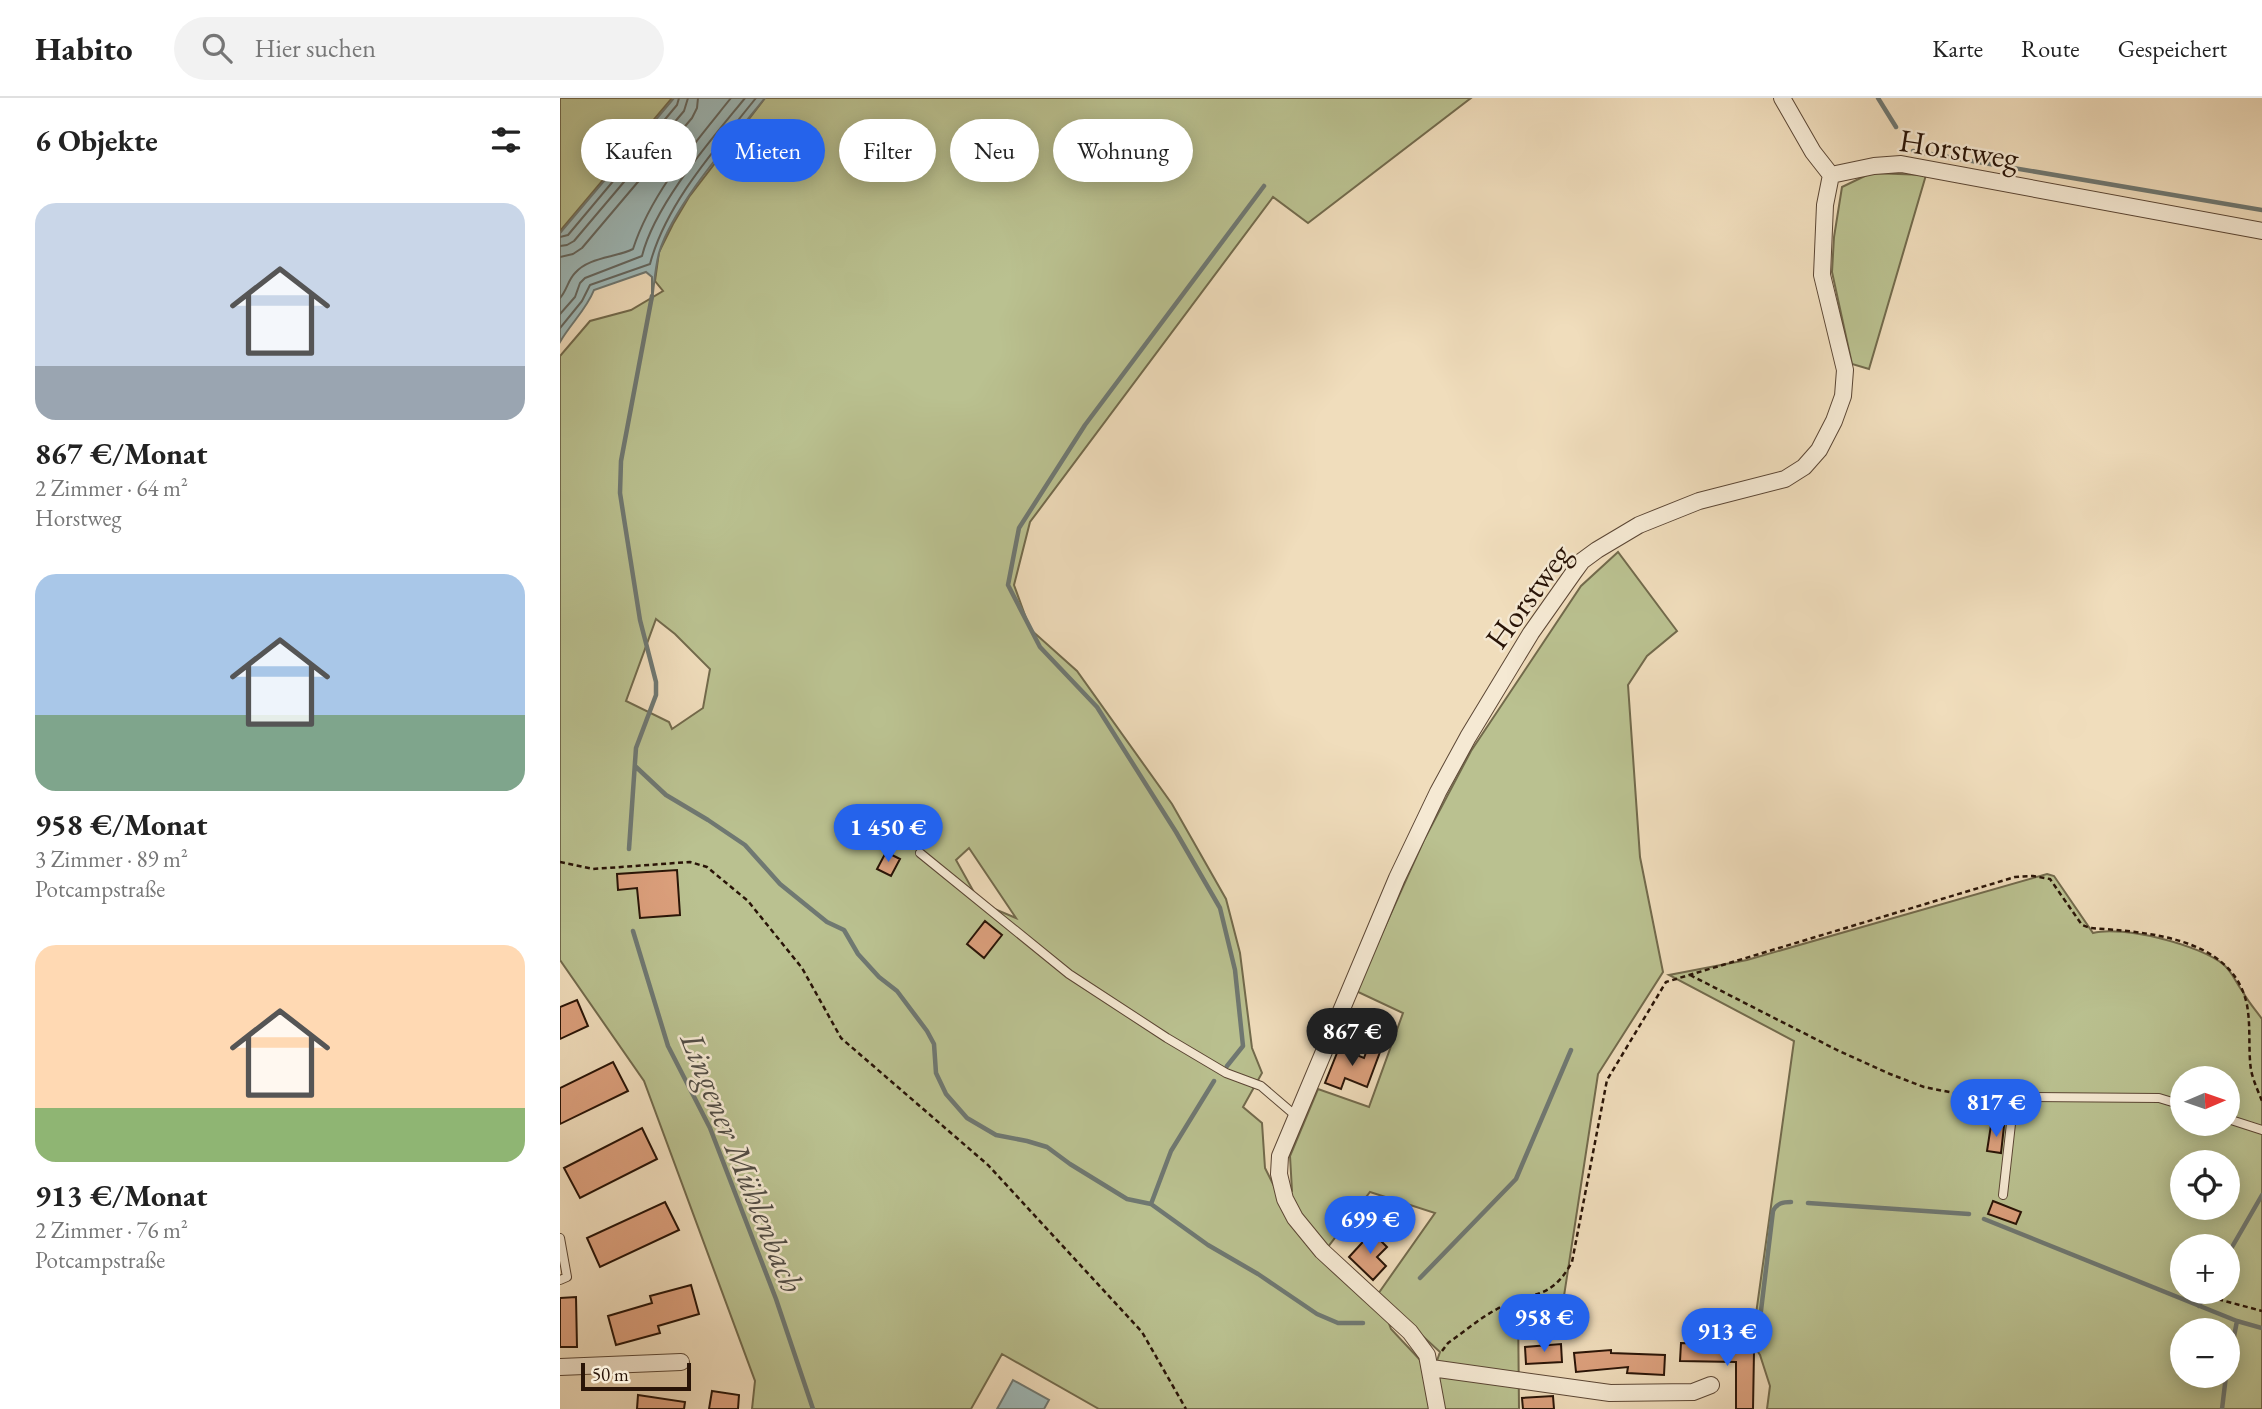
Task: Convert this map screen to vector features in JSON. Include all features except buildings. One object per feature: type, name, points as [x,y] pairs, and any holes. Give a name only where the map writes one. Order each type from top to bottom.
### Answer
[{"type":"street","points":[[1782,98],[1813,152],[1831,175]]},
{"type":"street","name":"Horstweg","points":[[1437,1409],[1427,1355],[1410,1332],[1322,1251],[1295,1217],[1284,1199],[1279,1174],[1280,1156],[1397,878],[1437,792],[1531,633],[1574,572],[1597,550],[1639,525],[1699,501],[1785,479],[1804,467],[1819,450],[1843,396],[1845,370],[1822,275],[1825,205],[1831,175],[1874,166],[1901,164],[2262,231]]},
{"type":"street","points":[[560,1367],[681,1362]]},
{"type":"street","points":[[1431,1368],[1610,1401],[1693,1392],[1711,1385]]},
{"type":"lane","points":[[920,853],[1069,974],[1226,1073],[1261,1086],[1296,1116]]},
{"type":"lane","points":[[2003,1195],[2014,1097],[2159,1098],[2170,1101]]},
{"type":"lane","points":[[2240,1123],[2262,1130]]},
{"type":"lane","points":[[560,1238],[567,1277],[560,1279]]},
{"type":"path","points":[[560,862],[593,869],[690,862],[707,867],[748,901],[802,968],[841,1038],[988,1165],[1142,1332],[1186,1409]]},
{"type":"path","points":[[1431,1368],[1448,1343],[1494,1310],[1514,1300],[1550,1290],[1563,1278],[1572,1262],[1607,1080],[1665,982],[2015,877],[2050,879],[2082,925],[2172,938],[2214,956],[2226,966],[2243,990],[2252,1071],[2262,1101]]},
{"type":"path","points":[[1689,975],[1837,1050],[1924,1087],[1964,1096],[2014,1097]]},
{"type":"path","points":[[2236,1304],[2262,1311]]},
{"type":"green space","points":[[560,98],[672,98],[654,119],[581,119],[581,182],[601,182],[560,231]]},
{"type":"green space","points":[[765,98],[1471,98],[1308,223],[1273,197],[1030,522],[1014,585],[1030,629],[1077,671],[1172,804],[1226,899],[1240,953],[1252,1048],[1262,1073],[1243,1107],[1262,1123],[1265,1168],[1278,1194],[1292,1191],[1290,1156],[1318,1089],[1369,1107],[1403,1013],[1356,991],[1424,840],[1471,751],[1581,586],[1618,552],[1677,631],[1647,656],[1628,685],[1640,857],[1663,972],[1598,1074],[1564,1296],[1518,1305],[1519,1409],[1442,1409],[1434,1369],[1440,1352],[1379,1296],[1391,1329],[1422,1362],[1432,1409],[1099,1409],[1002,1354],[971,1409],[752,1409],[755,1381],[644,1081],[560,960],[560,356],[590,321],[631,310],[663,291],[655,281],[659,252],[673,224],[711,168],[711,182],[825,182],[825,119],[749,119]],"holes":[[[656,619],[710,669],[703,708],[672,729],[669,722],[626,701]],[[969,848],[1016,918],[980,903],[956,860]],[[1370,1192],[1435,1213],[1378,1294],[1328,1247]]]},
{"type":"green space","points":[[1871,173],[1926,175],[1869,369],[1852,364],[1832,272],[1834,237],[1842,187]]},
{"type":"green space","points":[[2047,874],[2054,876],[2093,933],[2106,931],[2141,934],[2198,950],[2224,965],[2262,1019],[2262,1409],[1767,1409],[1770,1386],[1760,1355],[1732,1314],[1756,1314],[1794,1041],[1669,975],[1747,960]]},
{"type":"water","points":[[674,98],[765,98],[748,119],[711,119],[711,166],[666,234],[659,253],[652,301],[652,277],[646,272],[594,290],[560,342],[560,233],[603,182],[697,182],[697,119],[656,119]]},
{"type":"water","points":[[1013,1380],[1049,1400],[1044,1409],[997,1409]]},
{"type":"waterway","points":[[1878,98],[1896,127]]},
{"type":"waterway","points":[[1913,151],[2262,210]]},
{"type":"waterway","points":[[1227,1066],[1243,1046],[1235,970],[1220,908],[1176,832],[1097,707],[1040,647],[1008,585],[1019,528],[1085,425],[1264,186]]},
{"type":"waterway","name":"Lingener Mühlenbach","points":[[629,849],[636,748],[656,695],[656,682],[640,620],[620,493],[621,461],[652,296]]},
{"type":"waterway","points":[[635,766],[666,795],[745,845],[780,884],[827,922],[844,930],[858,954],[879,977],[897,991],[927,1031],[934,1044],[936,1073],[946,1094],[967,1118],[996,1135],[1047,1147],[1127,1199],[1151,1204],[1208,1245],[1258,1274],[1317,1314],[1338,1323],[1363,1323]]},
{"type":"waterway","name":"Lingener Mühlenbach","points":[[633,931],[668,1046],[710,1128],[776,1299],[813,1409]]},
{"type":"waterway","points":[[1420,1278],[1516,1179],[1571,1050]]},
{"type":"waterway","points":[[1151,1204],[1171,1151],[1214,1081]]},
{"type":"waterway","points":[[2240,1234],[2262,1195]]},
{"type":"waterway","points":[[1760,1319],[1773,1211],[1776,1206],[1791,1202]]},
{"type":"waterway","points":[[1808,1203],[1969,1214]]},
{"type":"waterway","points":[[1984,1219],[2230,1318]]},
{"type":"waterway","points":[[2240,1322],[2262,1328]]},
{"type":"waterway","points":[[2222,1409],[2225,1388]]}]
